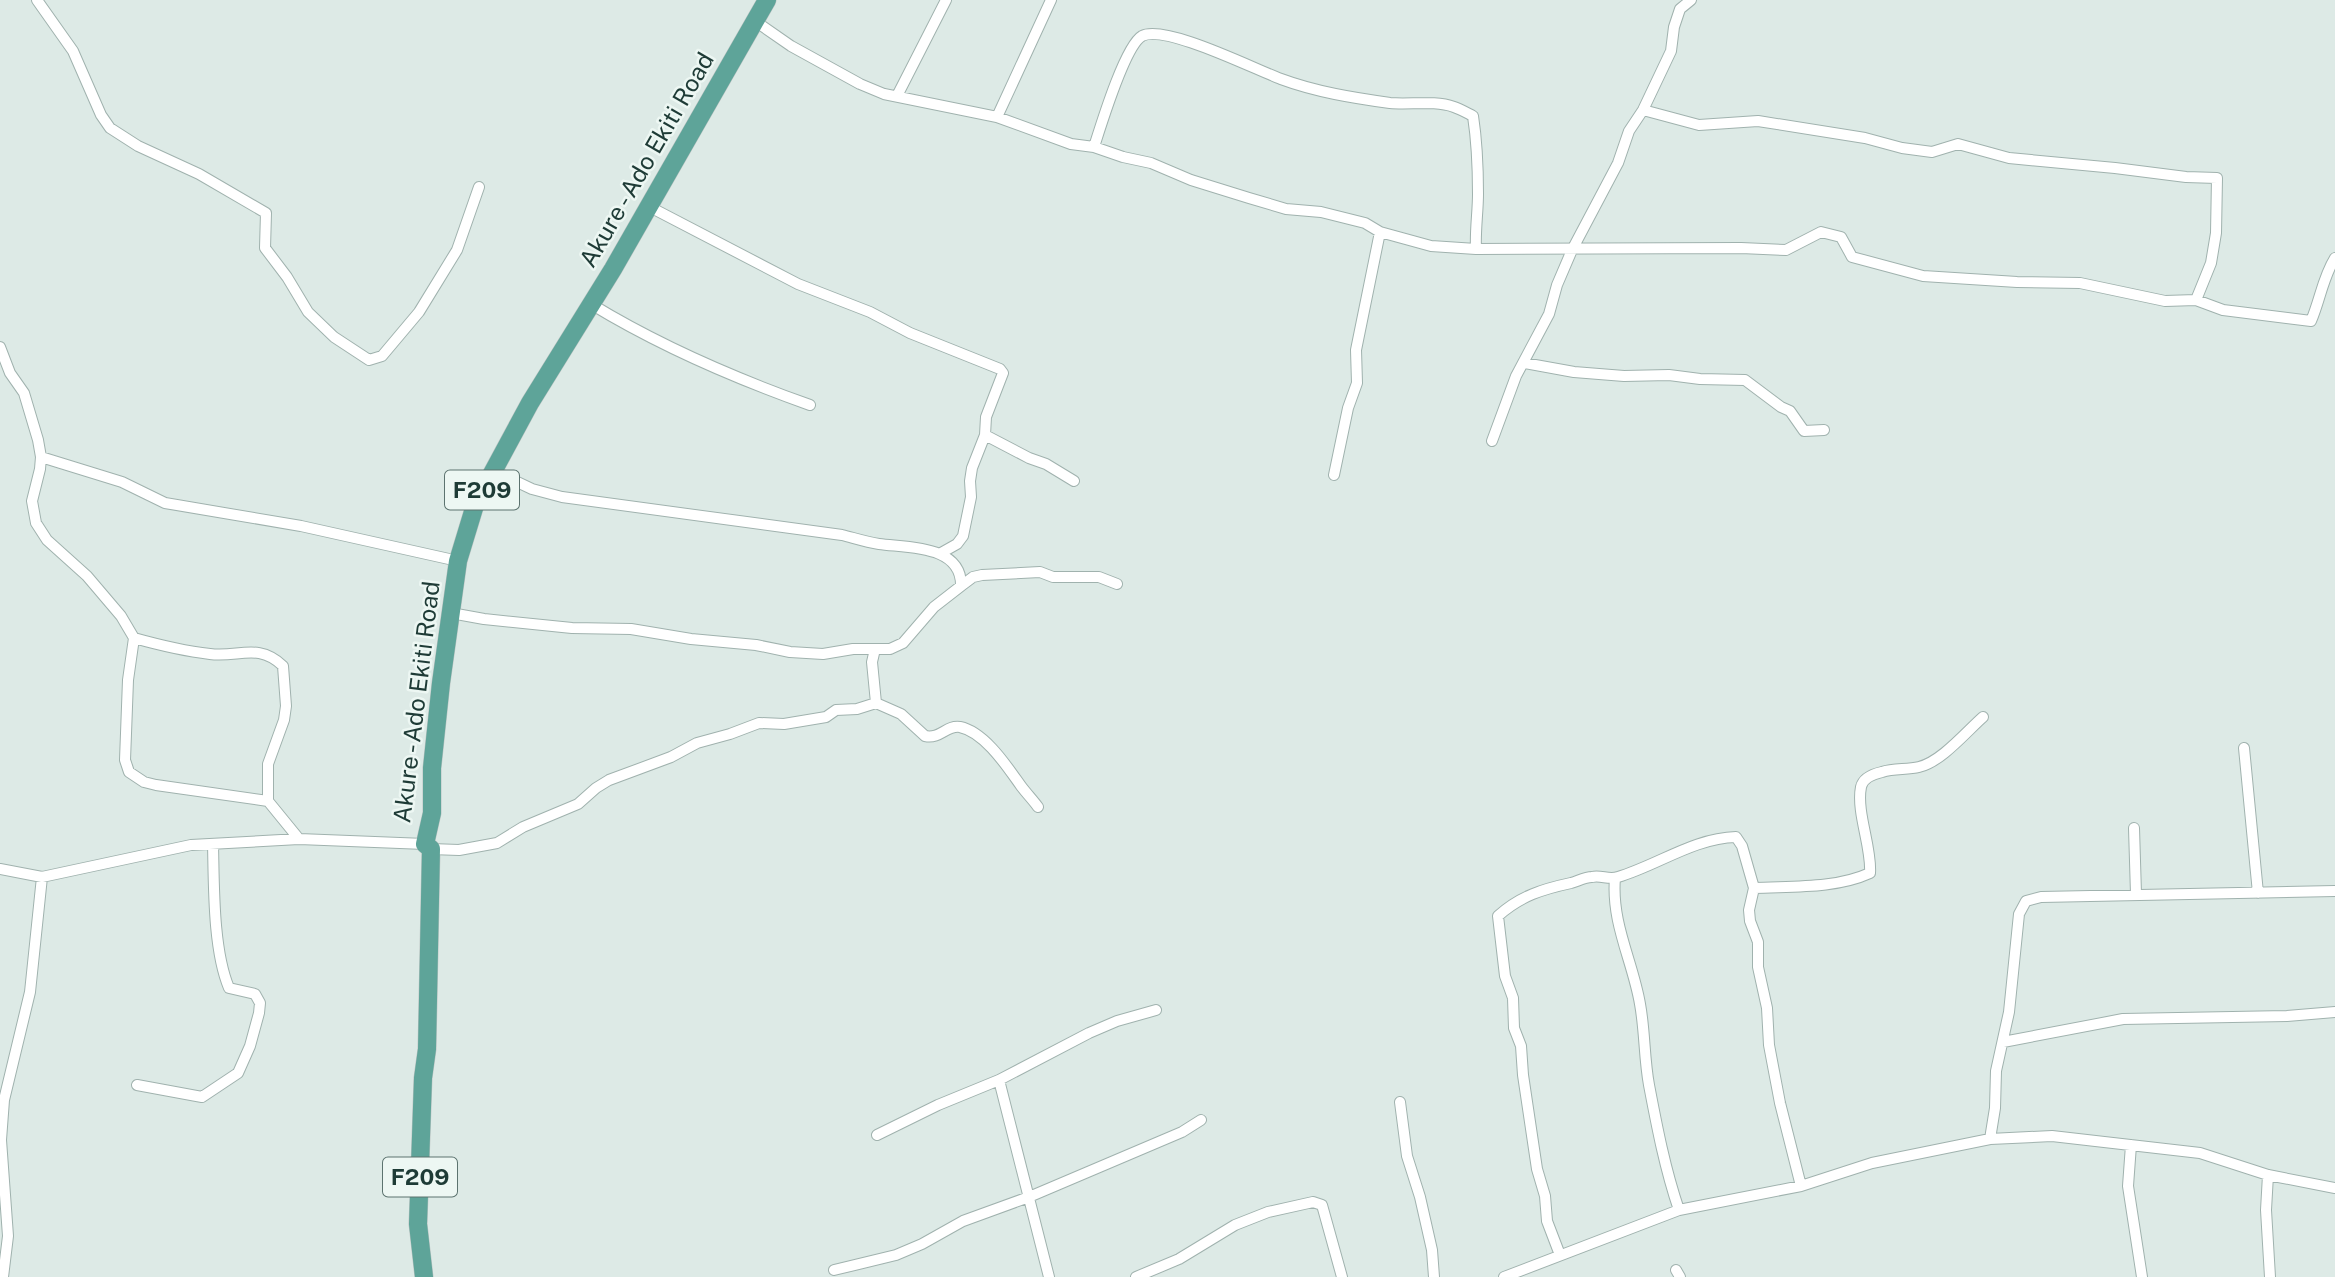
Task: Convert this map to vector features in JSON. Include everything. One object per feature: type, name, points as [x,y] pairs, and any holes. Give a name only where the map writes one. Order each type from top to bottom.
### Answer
[{"type":"main road","name":"Akure - Ado Ekiti Road","points":[[424,1277],[418,1224],[423,1078],[427,1049],[428,847],[438,708],[458,561],[475,505],[492,470],[767,0]]},
{"type":"street","points":[[37,0],[73,51],[101,115],[110,128],[138,146],[199,174],[266,213],[265,248],[308,312],[334,337],[369,360],[383,356],[419,312],[457,250],[478,187]]},
{"type":"street","points":[[897,96],[946,0]]},
{"type":"street","points":[[997,117],[1051,0]]},
{"type":"street","points":[[1492,441],[1516,376],[1549,314],[1557,285],[1572,250],[1618,163],[1629,131],[1643,110],[1671,51],[1680,9],[1691,0]]},
{"type":"street","points":[[755,21],[791,46],[860,84],[897,96],[997,117],[1071,144],[1094,147],[1151,163],[1191,180],[1286,209],[1321,212],[1365,223],[1380,232],[1431,246],[1476,249],[1786,250],[1821,232],[1841,237],[1852,257],[1923,276],[2080,283],[2165,301],[2196,300],[2223,310],[2311,321],[2320,300],[2327,271],[2335,258]]},
{"type":"street","points":[[1094,147],[1127,57],[1135,41],[1145,34],[1157,33],[1194,43],[1285,81],[1328,92],[1393,103],[1452,106],[1473,116],[1478,186],[1476,249]]},
{"type":"street","points":[[1643,110],[1699,125],[1758,121],[1866,138],[1902,148],[1931,152],[1958,144],[2009,158],[2217,178],[2213,253],[2196,300]]},
{"type":"street","points":[[648,206],[798,284],[870,312],[911,333],[1000,369],[1003,373],[986,416],[985,436],[972,468],[971,497],[963,536],[957,544],[941,553]]},
{"type":"street","points":[[1334,475],[1348,408],[1357,383],[1356,350],[1380,232]]},
{"type":"street","points":[[591,304],[644,336],[718,370],[810,405]]},
{"type":"street","points":[[0,347],[10,373],[24,393],[41,457],[32,501],[36,523],[47,540],[87,576],[121,616],[134,638],[126,708],[125,760],[129,772],[144,782],[156,785],[268,801]]},
{"type":"street","points":[[1524,363],[1574,372],[1624,376],[1669,375],[1745,380],[1790,411],[1804,431],[1824,430]]},
{"type":"street","points":[[985,436],[1046,464],[1074,481]]},
{"type":"street","points":[[41,457],[122,482],[165,503],[301,526],[458,561]]},
{"type":"street","points":[[492,470],[532,489],[562,497],[842,535],[878,544],[907,546],[941,553],[956,566],[982,575]]},
{"type":"street","points":[[956,566],[961,576],[961,586]]},
{"type":"street","points":[[451,613],[572,628],[631,629],[790,652],[823,654],[853,649],[890,649],[904,643],[934,607],[973,577],[1040,572],[1053,578],[1099,577],[1117,584]]},
{"type":"street","points":[[134,638],[213,655],[251,651],[273,657],[283,666],[286,706],[284,720],[268,764],[268,801],[299,839]]},
{"type":"street","points":[[875,649],[872,662],[876,704]]},
{"type":"street","points":[[0,869],[42,877],[191,845],[299,839],[459,850],[497,843],[523,827],[579,804],[609,780],[671,757],[697,743],[759,723],[784,724],[826,716],[836,710],[857,709],[876,704],[901,714],[925,736],[938,736],[951,728],[960,727],[968,731],[993,750],[1011,769],[1038,807]]},
{"type":"street","points":[[1754,888],[1805,886],[1856,879],[1870,873],[1861,786],[1867,778],[1884,771],[1921,767],[1937,759],[1983,717]]},
{"type":"street","points":[[2244,748],[2258,893]]},
{"type":"street","points":[[2134,828],[2136,894]]},
{"type":"street","points":[[1560,1255],[1547,1221],[1545,1196],[1537,1169],[1522,1075],[1521,1046],[1514,1028],[1513,998],[1504,976],[1498,916],[1525,896],[1551,886],[1594,876],[1615,878],[1657,863],[1686,848],[1725,837],[1736,837],[1742,846],[1754,888],[1749,910],[1758,942],[1758,967],[1767,1008],[1769,1045],[1780,1103],[1801,1186]]},
{"type":"street","points":[[137,1085],[202,1097],[238,1073],[250,1046],[260,1003],[255,993],[229,988],[223,973],[214,896],[213,845]]},
{"type":"street","points":[[4,1277],[8,1236],[1,1140],[4,1100],[30,992],[42,877]]},
{"type":"street","points":[[1615,878],[1619,928],[1640,1003],[1649,1085],[1668,1177],[1679,1210]]},
{"type":"street","points":[[1990,1139],[1995,1108],[1996,1071],[2009,1012],[2019,914],[2026,901],[2041,897],[2335,891]]},
{"type":"street","points":[[877,1135],[938,1105],[999,1080],[1088,1033],[1156,1010]]},
{"type":"street","points":[[2003,1042],[2123,1019],[2287,1016],[2335,1012]]},
{"type":"street","points":[[999,1080],[1049,1277]]},
{"type":"street","points":[[1400,1102],[1407,1156],[1432,1250],[1434,1277]]},
{"type":"street","points":[[834,1270],[896,1255],[963,1222],[1182,1132],[1200,1120]]},
{"type":"street","points":[[1504,1277],[1679,1210],[1801,1186],[1872,1163],[1990,1139],[2052,1136],[2200,1153],[2268,1175],[2335,1188]]},
{"type":"street","points":[[2131,1145],[2129,1186],[2143,1277]]},
{"type":"street","points":[[2268,1175],[2266,1210],[2270,1277]]},
{"type":"street","points":[[1136,1277],[1179,1259],[1235,1225],[1268,1212],[1313,1202],[1322,1205],[1342,1277]]}]
